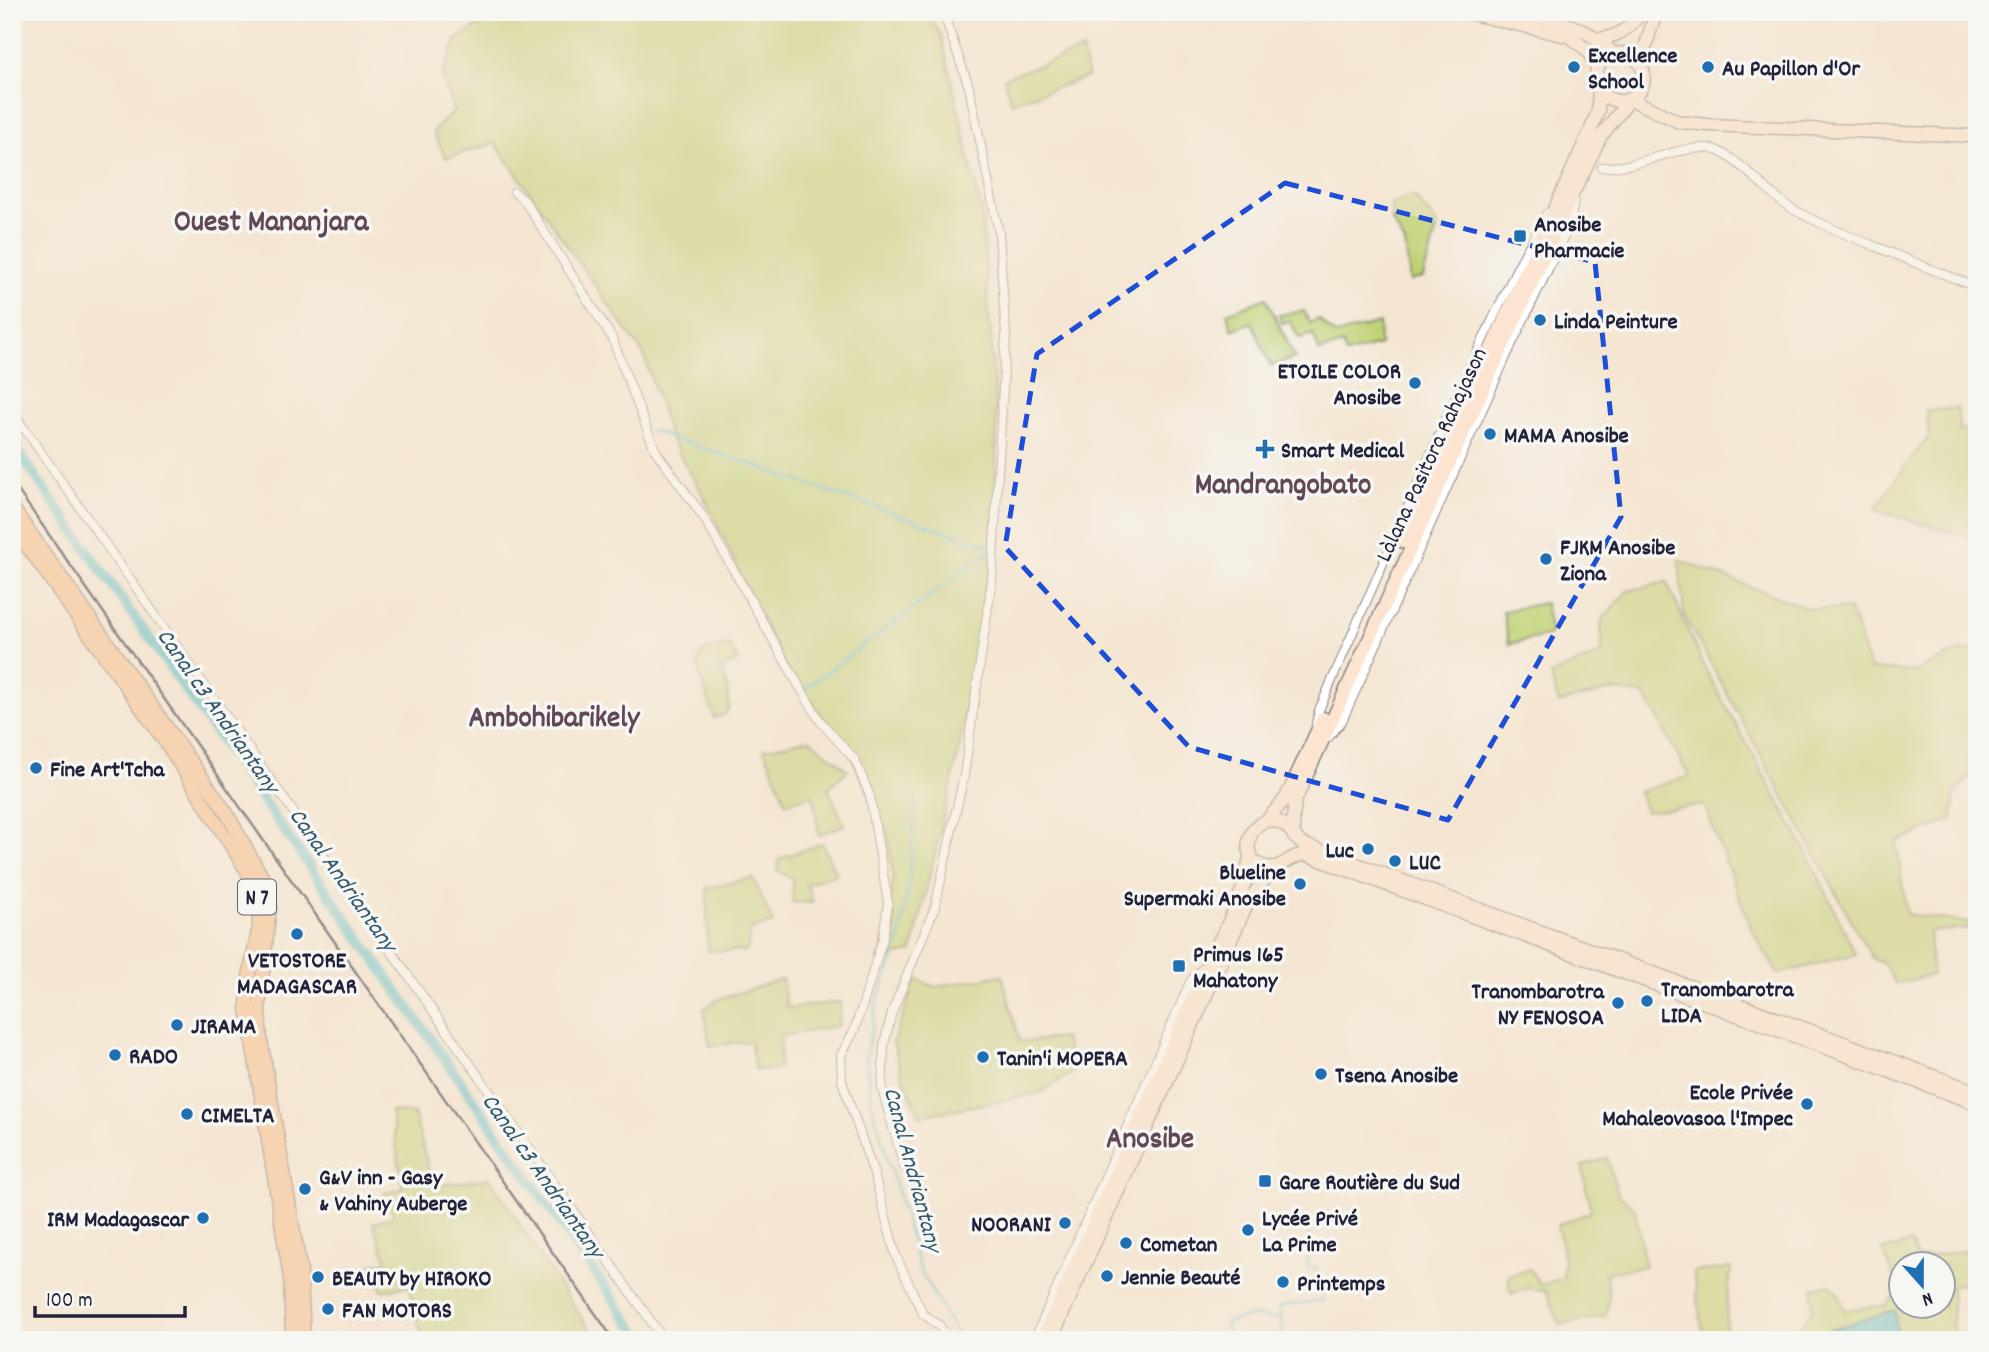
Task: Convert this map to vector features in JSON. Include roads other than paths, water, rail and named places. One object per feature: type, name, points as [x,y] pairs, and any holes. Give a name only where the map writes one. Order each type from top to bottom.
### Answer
[{"type":"main road","points":[[1464,12],[1571,37],[1588,51],[1597,69]]},
{"type":"main road","points":[[1513,12],[1568,23],[1615,53],[1634,57],[1640,64],[1644,80],[1637,95],[1630,99],[1614,101],[1599,89],[1595,77],[1597,69],[1606,57],[1615,53],[1628,41],[1642,12]]},
{"type":"main road","points":[[1594,38],[1607,38],[1621,33],[1631,26],[1642,12]]},
{"type":"main road","points":[[1640,64],[1656,12]]},
{"type":"main road","name":"Làlana Pasitora Rahajason","points":[[1294,837],[1295,801],[1315,747],[1571,185],[1598,111],[1599,89]]},
{"type":"main road","points":[[1630,99],[1651,108],[1663,117],[1679,122],[1977,136]]},
{"type":"main road","name":"Làlana Pasitora Rahajason","points":[[1571,185],[1611,121],[1630,99]]},
{"type":"main road","points":[[1611,121],[1634,111],[1651,108]]},
{"type":"main road","name":"N 7","points":[[12,507],[225,810],[265,882],[270,907],[259,1010],[261,1039],[301,1272],[304,1340]]},
{"type":"main road","name":"N 7","points":[[12,524],[170,749],[239,857],[258,898],[259,926],[248,982],[247,1009],[290,1278],[292,1340]]},
{"type":"main road","name":"Làlana Pasitora Rahajason","points":[[1266,821],[1286,797],[1315,747]]},
{"type":"main road","points":[[1042,1340],[1239,900],[1247,877],[1250,834],[1254,828],[1266,821],[1286,825],[1302,844],[1977,1092]]},
{"type":"main road","points":[[1291,858],[1295,847],[1294,837]]},
{"type":"main road","points":[[1250,855],[1259,865],[1273,868],[1291,858],[1307,855],[1977,1104]]},
{"type":"main road","points":[[1051,1340],[1243,913],[1273,868]]},
{"type":"street","points":[[904,1167],[882,1088],[884,1045],[892,1012],[935,907],[964,775],[992,579],[1006,335],[996,221],[969,86],[943,12]]},
{"type":"street","points":[[1602,167],[1612,168],[1673,151],[1710,148],[1728,157],[1788,206],[1814,220],[1977,287]]},
{"type":"street","points":[[1315,747],[1342,721],[1511,346],[1570,223],[1571,185]]},
{"type":"street","points":[[514,192],[524,200],[612,338],[655,450],[704,518],[820,721],[855,760],[870,796],[888,903],[883,938],[863,1004],[854,1031],[841,1055],[842,1081],[874,1174],[896,1256],[923,1314],[940,1326],[949,1340]]},
{"type":"street","points":[[12,411],[664,1340]]},
{"type":"street","points":[[1034,1340],[1191,980],[1209,962]]},
{"type":"water","points":[[1888,1312],[1888,1320],[1896,1320],[1898,1340],[1797,1340]]},
{"type":"waterway","points":[[650,430],[992,547]]},
{"type":"waterway","name":"Canal c3 Andriantany","points":[[12,443],[642,1340]]},
{"type":"waterway","name":"Canal c3 Andriantany","points":[[12,445],[638,1340]]},
{"type":"waterway","points":[[803,690],[992,550]]},
{"type":"waterway","name":"Canal Andriantany","points":[[916,795],[908,889],[897,950],[877,1000],[866,1057],[871,1101],[920,1270],[960,1340]]},
{"type":"waterway","points":[[1284,1339],[1279,1307],[1323,1300],[1316,1267],[1308,1268],[1309,1223]]},
{"type":"waterway","points":[[1228,1340],[1225,1323],[1249,1316],[1279,1319]]},
{"type":"railway","points":[[12,482],[614,1340]]},
{"type":"place","name":"Excellence School","points":[[1574,67]]},
{"type":"place","name":"Au Papillon d'Or","points":[[1708,67]]},
{"type":"place","name":"Anosibe Pharmacie","points":[[1520,236]]},
{"type":"place","name":"Linda Peinture","points":[[1540,320]]},
{"type":"place","name":"ETOILE COLOR Anosibe","points":[[1415,383]]},
{"type":"place","name":"MAMA Anosibe","points":[[1490,434]]},
{"type":"place","name":"Smart Medical","points":[[1265,449]]},
{"type":"place","name":"FJKM Anosibe Ziona","points":[[1546,559]]},
{"type":"place","name":"Fine Art'Tcha","points":[[36,768]]},
{"type":"place","name":"Luc","points":[[1368,849]]},
{"type":"place","name":"LUC","points":[[1395,861]]},
{"type":"place","name":"Blueline Supermaki Anosibe","points":[[1300,884]]},
{"type":"place","name":"VETOSTORE MADAGASCAR","points":[[297,934]]},
{"type":"place","name":"Primus 165 Mahatony","points":[[1179,966]]},
{"type":"place","name":"Tranombarotra LIDA","points":[[1647,1001]]},
{"type":"place","name":"Tranombarotra NY FENOSOA","points":[[1618,1003]]},
{"type":"place","name":"JIRAMA","points":[[177,1025]]},
{"type":"place","name":"RADO","points":[[115,1055]]},
{"type":"place","name":"Tanin'i MOPERA","points":[[983,1057]]},
{"type":"place","name":"Tsena Anosibe","points":[[1321,1074]]},
{"type":"place","name":"Ecole Privée Mahaleovasoa l'Impec","points":[[1807,1104]]},
{"type":"place","name":"CIMELTA","points":[[187,1114]]},
{"type":"place","name":"Gare Routière du Sud","points":[[1265,1181]]},
{"type":"place","name":"G&V inn - Gasy & Vahiny Auberge","points":[[305,1189]]},
{"type":"place","name":"IRM Madagascar","points":[[203,1218]]},
{"type":"place","name":"NOORANI","points":[[1065,1223]]},
{"type":"place","name":"Lycée Privé La Prime","points":[[1248,1230]]},
{"type":"place","name":"Cometan","points":[[1126,1243]]},
{"type":"place","name":"Jennie Beauté","points":[[1107,1276]]},
{"type":"place","name":"BEAUTY by HIROKO","points":[[318,1277]]},
{"type":"place","name":"Printemps","points":[[1283,1282]]},
{"type":"place","name":"FAN MOTORS","points":[[328,1309]]},
{"type":"district","name":"Ouest Mananjara","points":[[271,220]]},
{"type":"district","name":"Mandrangobato","points":[[1283,483]]},
{"type":"district","name":"Ambohibarikely","points":[[554,716]]},
{"type":"district","name":"Anosibe","points":[[1150,1137]]}]
